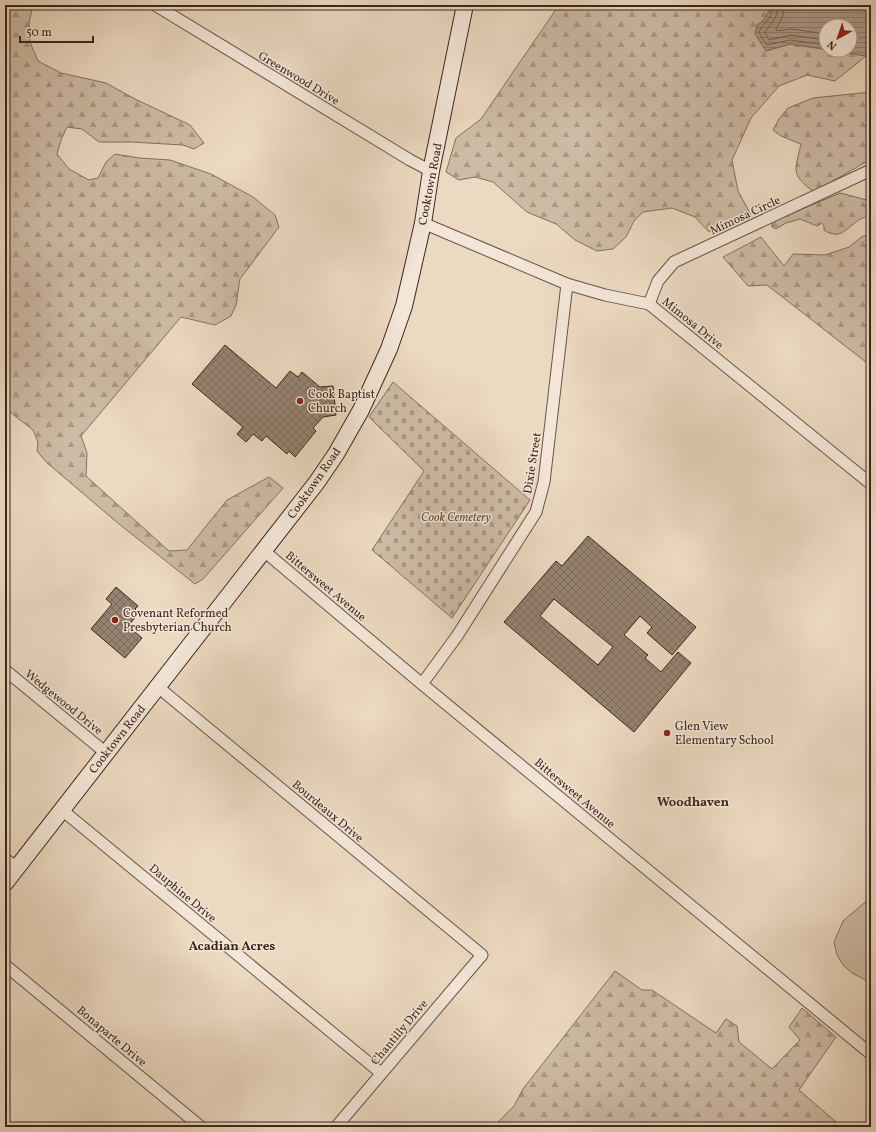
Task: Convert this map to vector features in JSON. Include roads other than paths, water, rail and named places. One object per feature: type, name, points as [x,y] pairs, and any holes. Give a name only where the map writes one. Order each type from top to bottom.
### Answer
[{"type":"street","name":"Greenwood Drive","points":[[155,5],[410,160],[432,171]]},
{"type":"street","name":"Cooktown Road","points":[[5,884],[11,863],[62,810],[317,482],[336,454],[361,410],[389,348],[404,306],[422,224],[465,5]]},
{"type":"street","name":"Mimosa Circle","points":[[649,304],[658,281],[674,262],[871,170]]},
{"type":"street","name":"Mimosa Drive","points":[[422,224],[567,284],[605,296],[649,304],[871,484]]},
{"type":"street","name":"Dixie Street","points":[[422,684],[457,636],[536,512],[544,482],[567,284]]},
{"type":"street","name":"Bittersweet Avenue","points":[[264,551],[422,684],[871,1054]]},
{"type":"street","name":"Wedgewood Drive","points":[[5,670],[106,753]]},
{"type":"street","name":"Bourdeaux Drive","points":[[158,687],[482,955]]},
{"type":"street","name":"Dauphine Drive","points":[[62,810],[381,1073]]},
{"type":"street","name":"Chantilly Drive","points":[[336,1127],[482,955]]},
{"type":"street","name":"Bonaparte Drive","points":[[5,965],[202,1127]]},
{"type":"water","points":[[767,5],[871,5],[871,55],[858,55],[858,18],[818,18],[818,48],[790,44],[766,51],[755,34],[757,25],[763,21],[769,11]]},
{"type":"place","name":"Cook Baptist Church","points":[[300,401]]},
{"type":"place","name":"Covenant Reformed Presbyterian Church","points":[[115,620]]},
{"type":"place","name":"Glen View Elementary School","points":[[667,733]]},
{"type":"district","name":"Woodhaven","points":[[693,801]]},
{"type":"district","name":"Acadian Acres","points":[[232,945]]},
{"type":"park label","name":"Cook Cemetery","points":[[456,517]]}]
